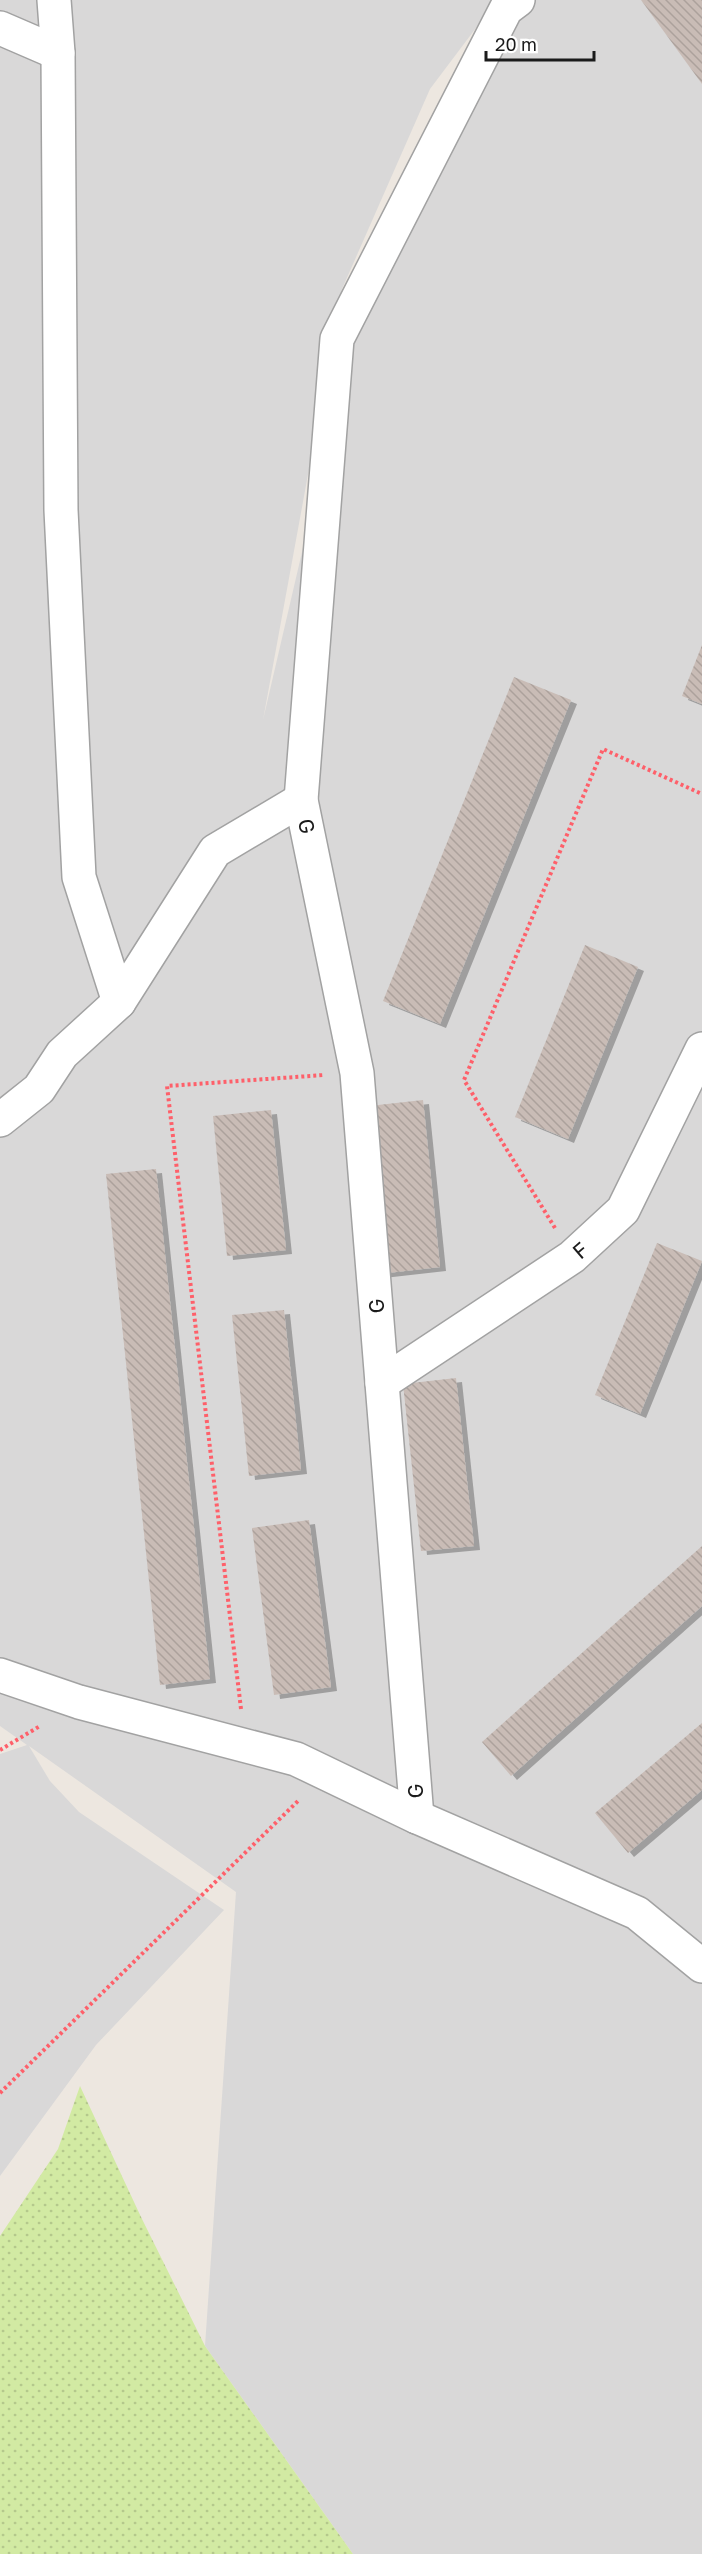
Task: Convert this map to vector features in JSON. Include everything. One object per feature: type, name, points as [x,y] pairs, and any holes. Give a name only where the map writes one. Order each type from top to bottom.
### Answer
[{"type":"street","points":[[54,0],[58,53],[61,510],[79,877],[120,1002]]},
{"type":"street","name":"G","points":[[417,1817],[357,1073],[301,800],[337,339],[506,9],[518,0]]},
{"type":"street","points":[[0,28],[58,53]]},
{"type":"street","points":[[0,1120],[39,1089],[62,1054],[120,1002],[214,851],[301,800]]},
{"type":"street","name":"F","points":[[382,1383],[572,1257],[623,1210],[702,1049]]},
{"type":"street","points":[[0,1675],[79,1702],[296,1759],[417,1817],[638,1913],[702,1966]]},
{"type":"path","points":[[572,1257],[464,1080],[603,749],[702,794]]},
{"type":"path","points":[[245,1746],[167,1086],[357,1073]]},
{"type":"path","points":[[0,2093],[327,1772]]},
{"type":"shaded area","points":[[0,0],[497,0],[430,89],[342,289],[263,720],[354,328],[526,0],[702,0],[702,2554],[353,2554],[205,2346],[236,1892],[29,1746],[50,1781],[79,1812],[224,1910],[96,2045],[0,2176],[0,1754],[27,1745],[0,1726]]},
{"type":"green space","points":[[80,2086],[205,2346],[353,2554],[0,2554],[0,2236],[58,2149]]},
{"type":"building","points":[[641,0],[702,0],[702,84]]},
{"type":"building","points":[[702,645],[702,704],[682,696]]},
{"type":"building","points":[[514,677],[571,700],[440,1024],[383,1001]]},
{"type":"building","points":[[585,945],[638,967],[568,1139],[515,1117]]},
{"type":"building","points":[[423,1100],[440,1267],[378,1274],[360,1107]]},
{"type":"building","points":[[271,1110],[286,1250],[227,1256],[213,1116]]},
{"type":"building","points":[[156,1169],[210,1679],[160,1685],[106,1174]]},
{"type":"building","points":[[657,1243],[702,1261],[640,1414],[595,1395]]},
{"type":"building","points":[[284,1310],[301,1470],[249,1476],[232,1315]]},
{"type":"building","points":[[456,1378],[474,1546],[421,1551],[403,1384]]},
{"type":"building","points":[[309,1520],[331,1687],[274,1695],[252,1528]]},
{"type":"building","points":[[702,1546],[702,1606],[511,1776],[482,1742]]},
{"type":"building","points":[[702,1723],[702,1790],[628,1853],[595,1813]]}]
